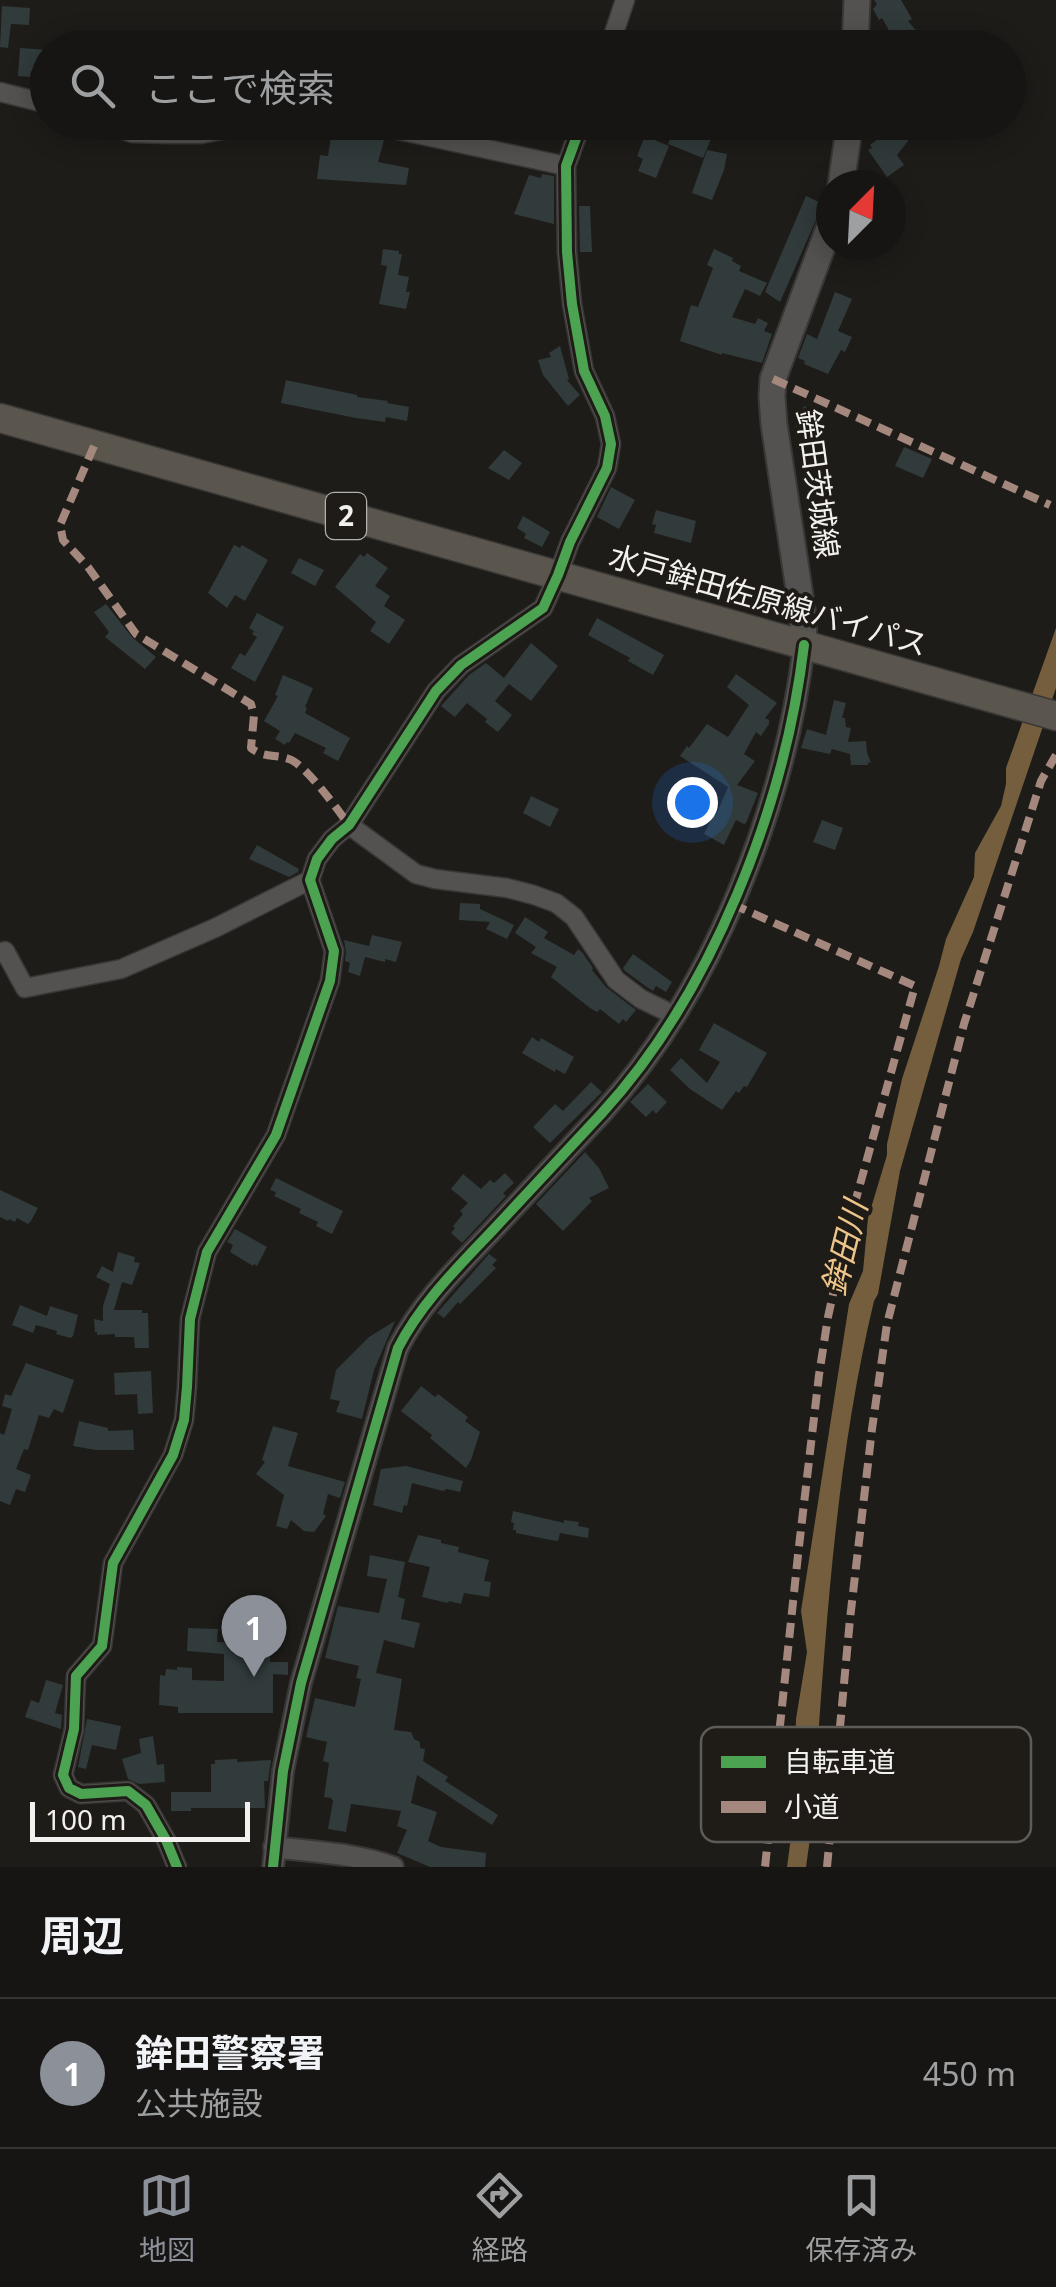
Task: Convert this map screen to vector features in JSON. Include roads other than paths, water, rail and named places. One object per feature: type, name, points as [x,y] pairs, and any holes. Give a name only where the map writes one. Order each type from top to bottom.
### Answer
[{"type":"main road","points":[[856,30],[857,0]]},
{"type":"main road","points":[[843,170],[847,140]]},
{"type":"main road","name":"鉾田茨城線","points":[[804,644],[772,396],[773,379],[817,260]]},
{"type":"main road","name":"水戸鉾田佐原線バイパス","points":[[0,418],[1056,716]]},
{"type":"street","points":[[616,30],[625,0]]},
{"type":"street","points":[[0,92],[30,100]]},
{"type":"street","points":[[445,140],[566,166]]},
{"type":"street","points":[[177,1867],[146,1804],[128,1791],[80,1794],[69,1788],[63,1775],[74,1729],[76,1676],[102,1646],[114,1563],[173,1454],[184,1420],[190,1319],[208,1252],[276,1135],[330,981],[334,952],[310,880],[317,860],[332,839],[349,825],[436,691],[461,665],[543,608],[570,542],[608,468],[611,444],[604,416],[584,371],[572,304],[566,166],[575,140]]},
{"type":"street","points":[[392,1867],[380,1862],[274,1857],[284,1771],[302,1684],[398,1348],[415,1318],[446,1280],[618,1095],[676,1016],[724,920],[757,837],[786,740],[804,644]]},
{"type":"street","points":[[349,825],[416,874],[507,888],[556,903],[574,916],[616,980],[641,999],[676,1016]]},
{"type":"street","points":[[0,953],[5,951],[25,988],[121,969],[310,880]]},
{"type":"place","name":"鉾田警察署","points":[[254,1677]]},
{"type":"water label","name":"鉾田川","points":[[845,1248]]}]
